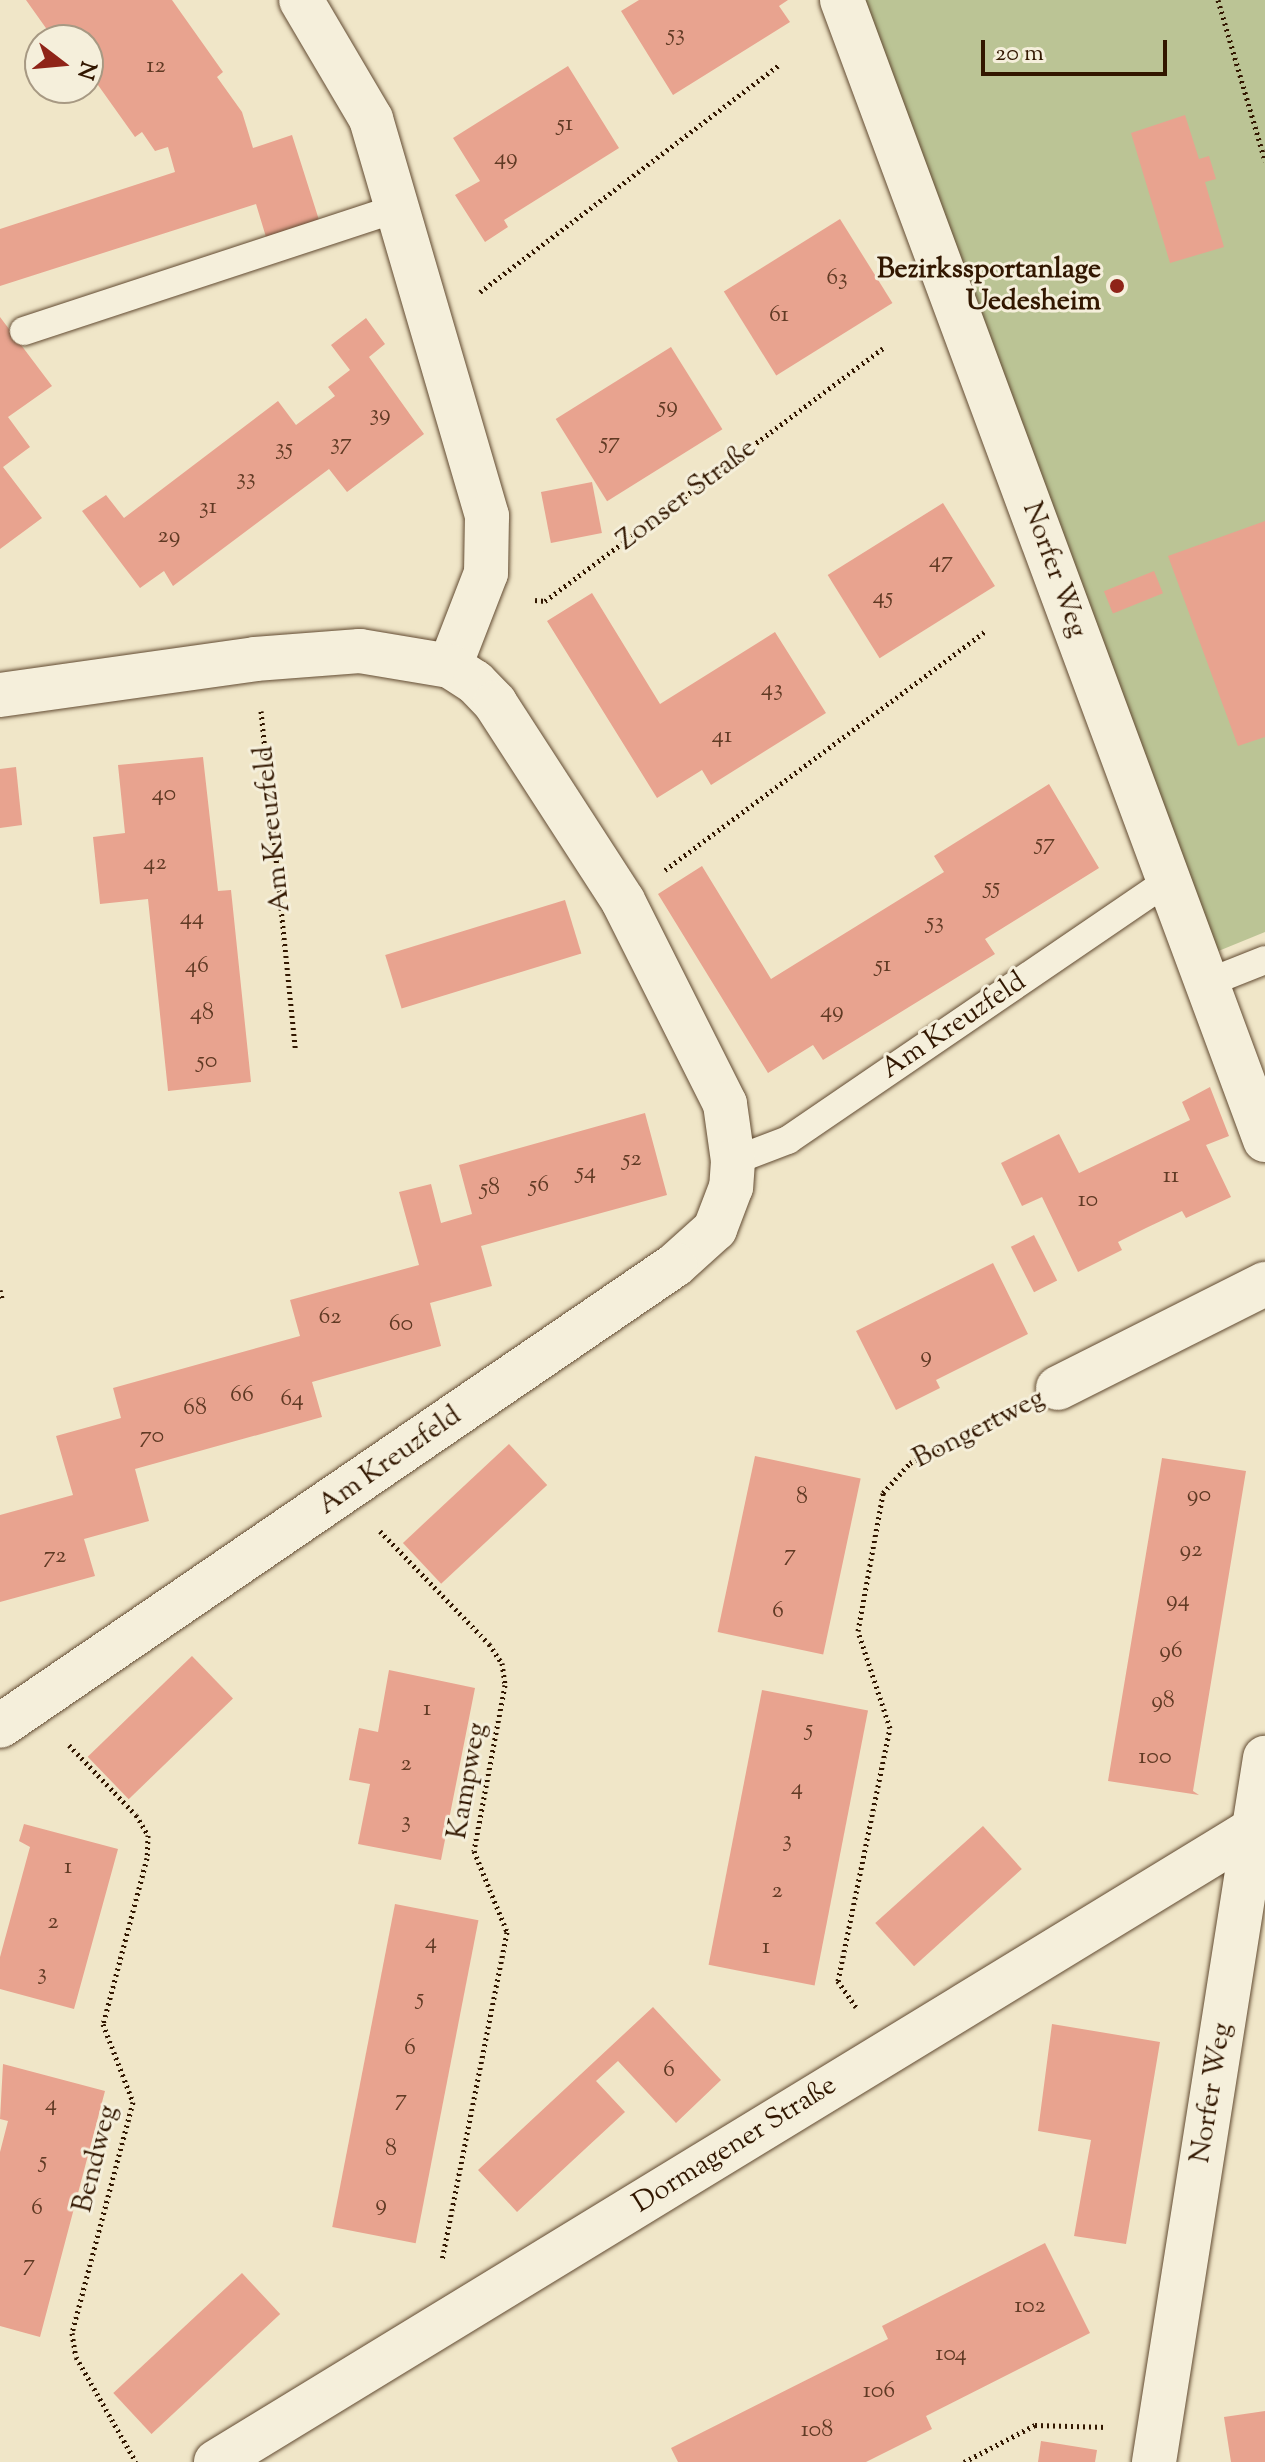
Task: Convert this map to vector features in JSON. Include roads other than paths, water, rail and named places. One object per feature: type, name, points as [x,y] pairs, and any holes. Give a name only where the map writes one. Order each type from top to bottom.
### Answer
[{"type":"street","points":[[301,0],[371,119],[435,327],[487,516],[489,546],[478,596],[450,666]]},
{"type":"street","name":"Norfer Weg","points":[[842,0],[1265,1140]]},
{"type":"street","name":"Am Kreuzfeld","points":[[0,695],[255,659],[360,651],[450,666],[495,703],[623,901],[725,1104],[733,1161],[724,1211],[696,1248],[37,1704],[0,1726]]},
{"type":"street","name":"Bongertweg","points":[[1058,1388],[1265,1284]]},
{"type":"street","name":"Norfer Weg","points":[[1157,2445],[1265,1758]]},
{"type":"street","name":"Dormagener Straße","points":[[219,2461],[1254,1829]]},
{"type":"lane","points":[[24,331],[399,208]]},
{"type":"lane","name":"Am Kreuzfeld","points":[[733,1161],[788,1140],[1169,880]]},
{"type":"lane","points":[[1207,983],[1265,960]]},
{"type":"place","name":"Bezirkssportanlage Uedesheim","points":[[1117,286]]}]
